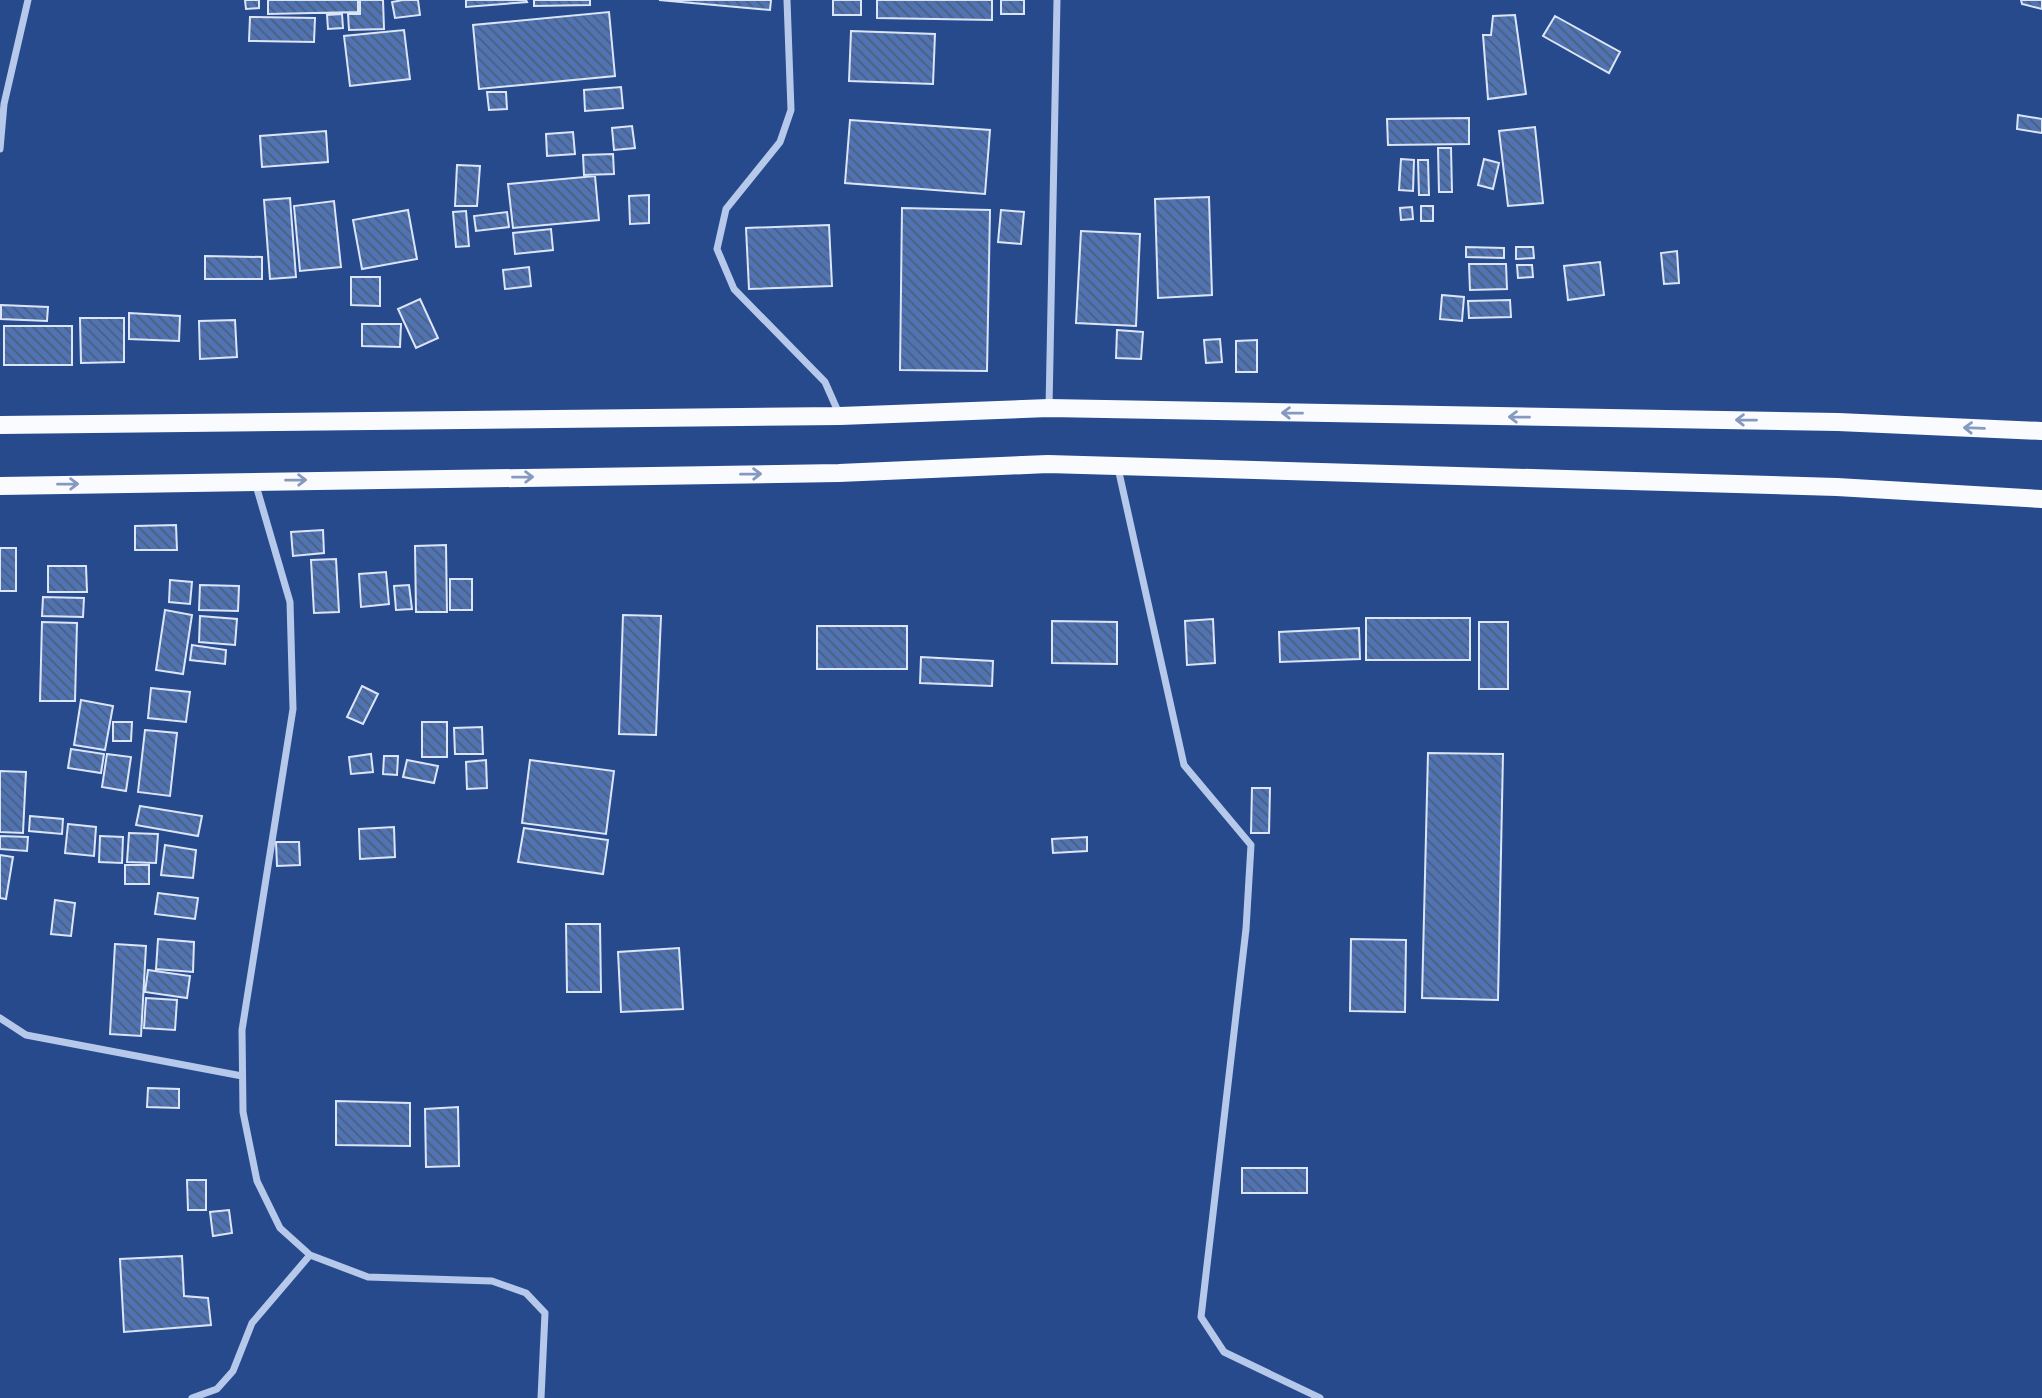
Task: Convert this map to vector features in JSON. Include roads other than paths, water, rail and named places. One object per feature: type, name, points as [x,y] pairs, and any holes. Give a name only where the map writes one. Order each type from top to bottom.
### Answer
[{"type":"main road","points":[[0,425],[840,416],[1049,408],[1838,422],[2042,431]]},
{"type":"main road","points":[[0,486],[825,473],[1048,464],[1824,486],[2042,499]]},
{"type":"street","points":[[0,149],[4,104],[28,0]]},
{"type":"street","points":[[787,0],[791,110],[780,142],[726,209],[717,249],[734,289],[825,382],[840,416]]},
{"type":"street","points":[[1049,408],[1057,0]]},
{"type":"street","points":[[1117,467],[1184,765],[1251,845],[1246,929],[1201,1317],[1224,1352],[1320,1398]]},
{"type":"street","points":[[255,481],[289,602],[293,709],[242,1030],[243,1112],[257,1181],[281,1228],[310,1255],[368,1277],[492,1281],[526,1293],[545,1313],[541,1398]]},
{"type":"street","points":[[0,1018],[26,1035],[242,1076]]},
{"type":"street","points":[[191,1398],[217,1389],[233,1371],[252,1323],[310,1255]]}]
